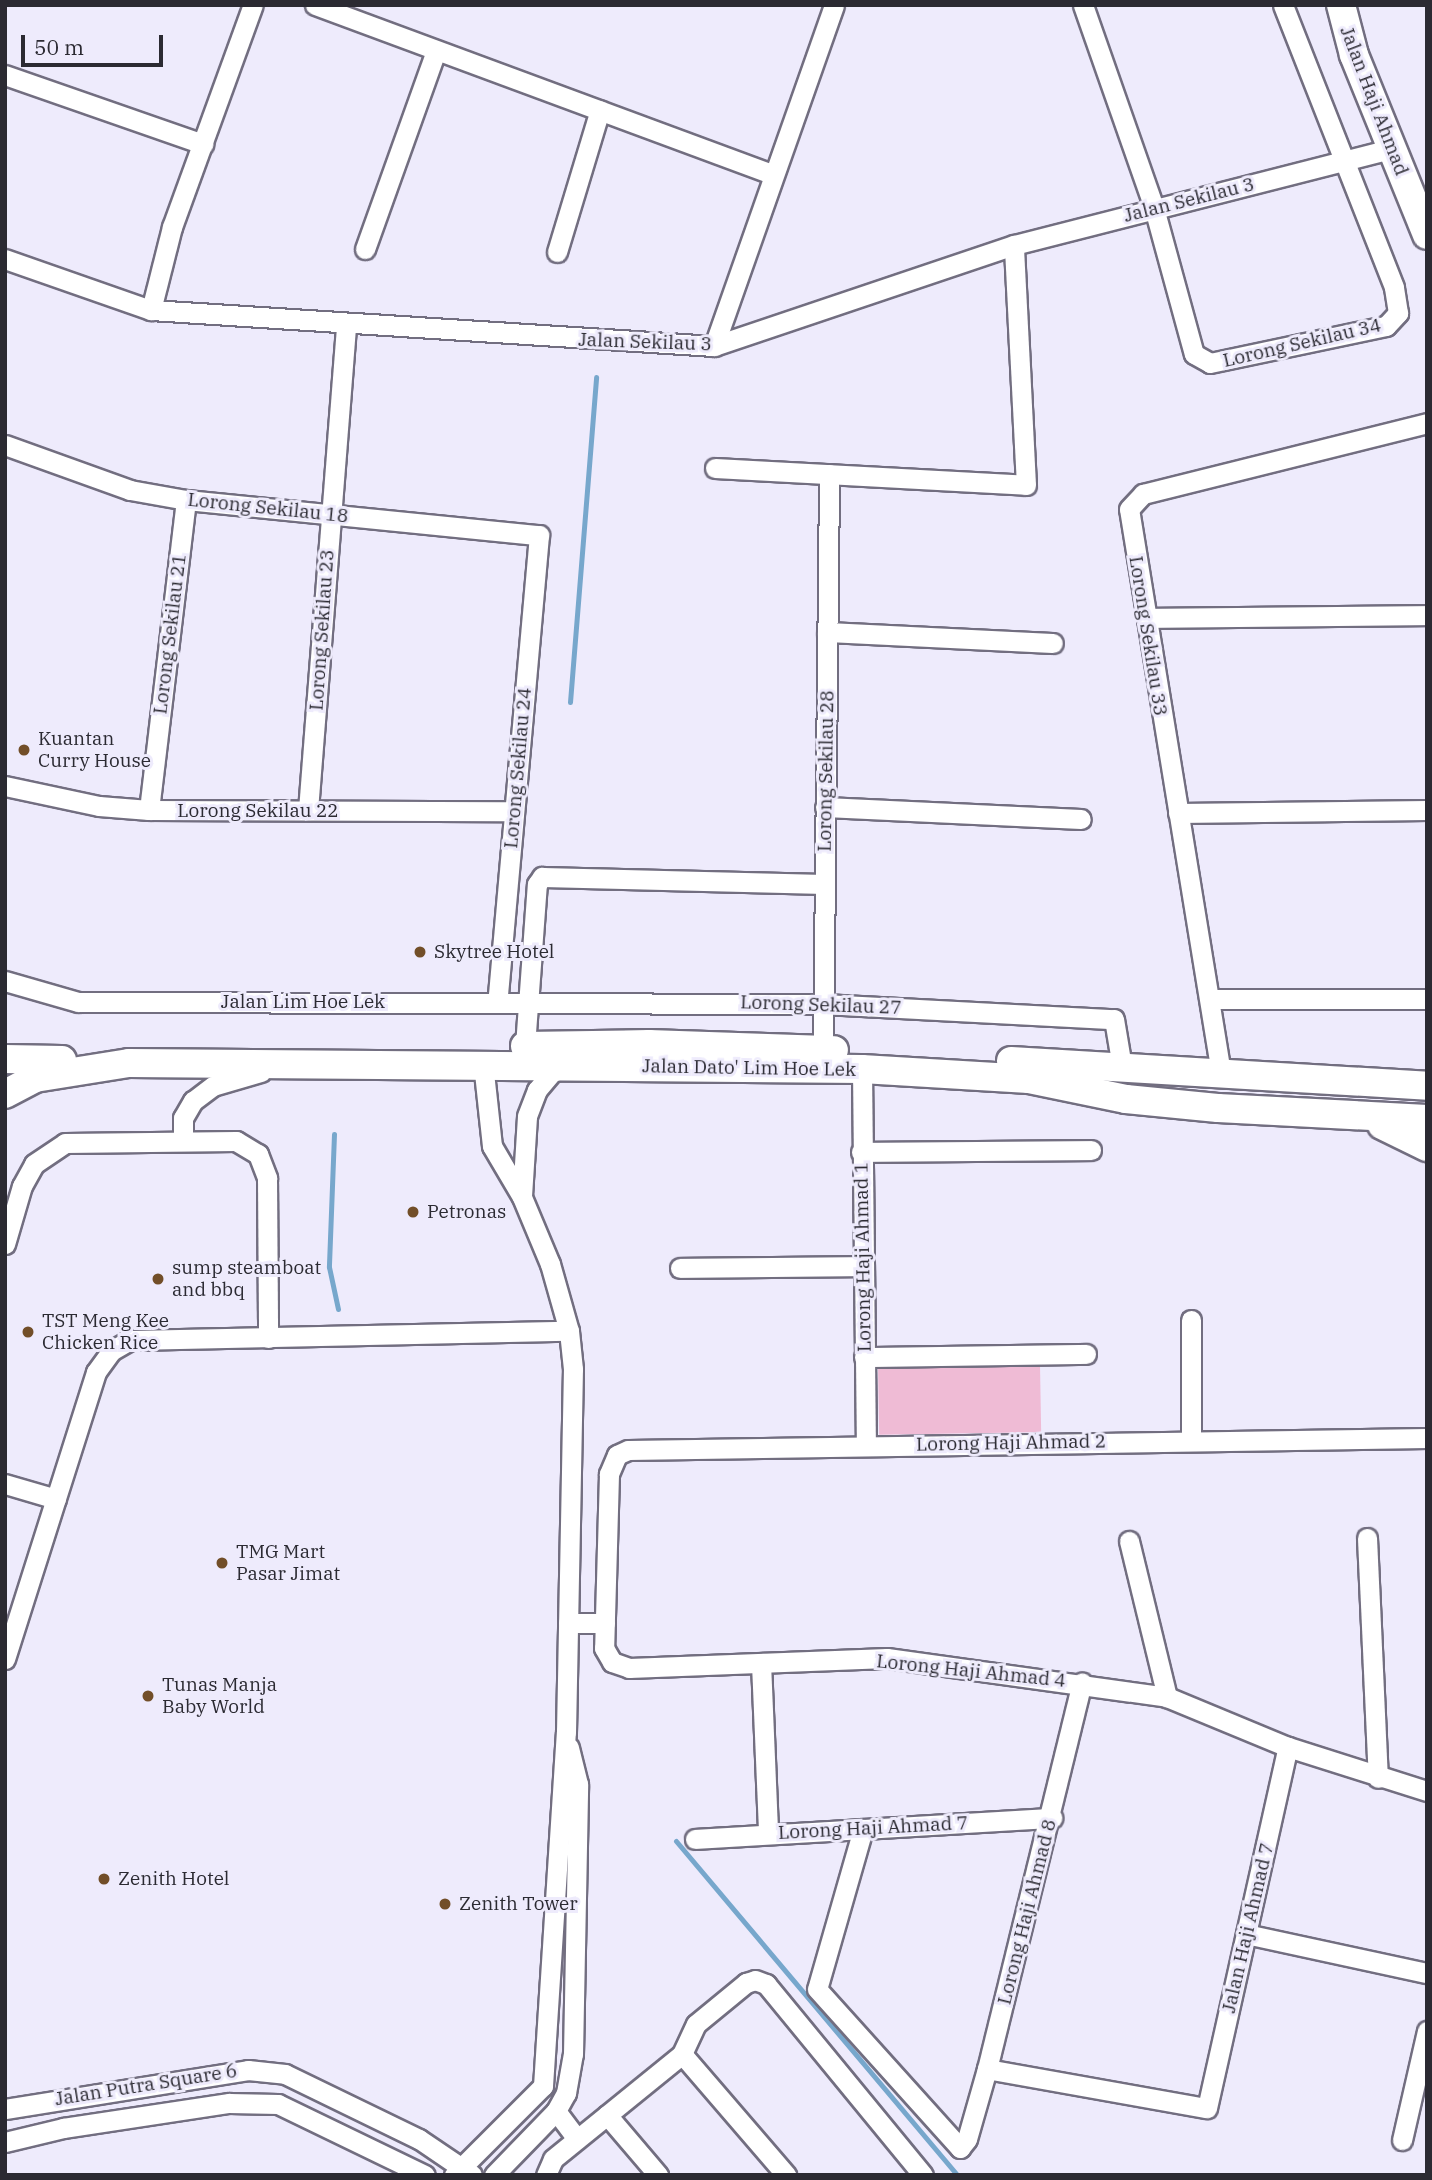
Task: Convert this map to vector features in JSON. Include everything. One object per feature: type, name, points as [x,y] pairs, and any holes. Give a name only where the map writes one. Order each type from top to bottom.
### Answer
[{"type":"street","points":[[151,310],[172,227],[253,5]]},
{"type":"street","points":[[315,5],[435,53],[774,174]]},
{"type":"street","points":[[714,346],[834,5]]},
{"type":"street","points":[[1083,5],[1154,208]]},
{"type":"street","points":[[1283,5],[1342,161]]},
{"type":"street","name":"Jalan Haji Ahmad","points":[[1342,5],[1391,149],[1427,235]]},
{"type":"street","points":[[365,249],[435,53]]},
{"type":"street","points":[[5,75],[203,144]]},
{"type":"street","points":[[557,252],[600,110]]},
{"type":"street","name":"Jalan Sekilau 3","points":[[5,259],[151,310],[714,346],[1014,245],[1391,149]]},
{"type":"street","name":"Lorong Sekilau 34","points":[[1154,208],[1197,360],[1210,363],[1386,326],[1398,313],[1394,288],[1342,161]]},
{"type":"street","points":[[715,468],[1026,485],[1014,245]]},
{"type":"street","name":"Lorong Sekilau 23","points":[[308,810],[346,324]]},
{"type":"street","name":"Lorong Sekilau 33","points":[[1221,1073],[1211,999],[1129,515],[1137,497],[1427,423]]},
{"type":"street","name":"Lorong Sekilau 18","points":[[5,445],[130,490],[186,500],[539,535]]},
{"type":"street","name":"Lorong Sekilau 28","points":[[823,1059],[829,474]]},
{"type":"street","name":"Lorong Sekilau 21","points":[[149,810],[186,500]]},
{"type":"street","name":"Lorong Sekilau 24","points":[[497,1002],[539,535]]},
{"type":"street","points":[[1148,618],[1427,615]]},
{"type":"street","points":[[827,632],[1053,643]]},
{"type":"street","name":"Lorong Sekilau 22","points":[[5,786],[99,806],[149,810],[514,811]]},
{"type":"street","points":[[825,807],[1081,819]]},
{"type":"street","points":[[1178,813],[1427,810]]},
{"type":"street","points":[[525,1046],[537,884],[542,877],[825,884]]},
{"type":"street","name":"Jalan Lim Hoe Lek","points":[[5,981],[78,1002],[528,1000]]},
{"type":"street","points":[[1211,999],[1427,999]]},
{"type":"street","name":"Lorong Sekilau 27","points":[[528,1000],[823,1004],[1114,1019],[1122,1067]]},
{"type":"street","name":"Jalan Dato' Lim Hoe Lek","points":[[41,1063],[109,1053],[649,1044],[823,1059],[862,1069],[1029,1079],[1126,1099],[1352,1118],[1427,1119]]},
{"type":"street","points":[[5,1059],[41,1063]]},
{"type":"street","name":"Jalan Dato' Lim Hoe Lek","points":[[7,1090],[69,1071],[129,1063],[370,1062],[573,1066],[823,1059],[1122,1067],[1424,1084]]},
{"type":"street","points":[[183,1141],[188,1110],[213,1086],[262,1072],[326,1070],[370,1062]]},
{"type":"street","points":[[7,1090],[41,1063]]},
{"type":"street","points":[[462,2172],[543,2086],[566,1732],[573,1369],[569,1331],[550,1264],[522,1197],[492,1146],[483,1063]]},
{"type":"street","points":[[522,1197],[527,1116],[537,1090],[552,1072],[573,1066]]},
{"type":"street","name":"Lorong Haji Ahmad 1","points":[[862,1069],[866,1445]]},
{"type":"street","points":[[1352,1118],[1395,1128],[1427,1147]]},
{"type":"street","points":[[5,1244],[22,1186],[34,1164],[50,1150],[65,1143],[236,1141],[250,1147],[264,1164],[268,1338]]},
{"type":"street","points":[[861,1152],[1091,1150]]},
{"type":"street","points":[[680,1268],[863,1266]]},
{"type":"street","points":[[1191,1320],[1191,1441]]},
{"type":"street","points":[[5,1659],[96,1372],[111,1351],[130,1340],[569,1331]]},
{"type":"street","points":[[864,1357],[1086,1354]]},
{"type":"street","name":"Lorong Haji Ahmad 2","points":[[609,1474],[617,1455],[643,1448],[1427,1438]]},
{"type":"street","name":"Lorong Haji Ahmad 4","points":[[609,1474],[604,1648],[620,1666],[887,1658],[1167,1697],[1288,1747],[1378,1778],[1427,1791]]},
{"type":"street","points":[[5,1484],[56,1499]]},
{"type":"street","points":[[1367,1538],[1378,1778]]},
{"type":"street","points":[[1129,1541],[1167,1697]]},
{"type":"street","points":[[568,1623],[604,1623]]},
{"type":"street","points":[[761,1663],[768,1832]]},
{"type":"street","name":"Lorong Haji Ahmad 8","points":[[863,1829],[817,1989],[956,2146],[963,2147],[987,2069],[1052,1818],[1082,1684]]},
{"type":"street","points":[[494,2175],[556,2111],[566,2093],[573,2041],[578,1784],[566,1732]]},
{"type":"street","name":"Jalan Haji Ahmad 7","points":[[987,2069],[1207,2108],[1288,1747]]},
{"type":"street","name":"Lorong Haji Ahmad 7","points":[[695,1839],[768,1832],[1052,1818]]},
{"type":"street","points":[[1247,1934],[1427,1973]]},
{"type":"street","points":[[546,2175],[552,2160],[682,2054],[696,2024],[746,1983],[755,1980],[766,1984],[923,2175]]},
{"type":"street","points":[[1402,2140],[1427,2031]]},
{"type":"street","points":[[682,2054],[786,2175]]},
{"type":"street","points":[[246,2103],[248,2070]]},
{"type":"street","name":"Jalan Putra Square 6","points":[[5,2109],[248,2070],[285,2074],[419,2139],[462,2172]]},
{"type":"street","points":[[278,2104],[285,2074]]},
{"type":"street","name":"Jalan Putra Square 6","points":[[5,2142],[75,2126],[246,2103],[278,2104],[425,2175]]},
{"type":"street","points":[[556,2111],[577,2139]]},
{"type":"street","points":[[607,2115],[658,2175]]},
{"type":"shaded area","points":[[1040,1365],[1041,1432],[879,1435],[878,1368]]},
{"type":"waterway","points":[[570,702],[596,377]]},
{"type":"waterway","points":[[334,1134],[329,1267],[338,1309]]},
{"type":"waterway","points":[[676,1841],[957,2175]]},
{"type":"place","name":"Kuantan Curry House","points":[[24,750]]},
{"type":"place","name":"Skytree Hotel","points":[[420,952]]},
{"type":"place","name":"Petronas","points":[[413,1212]]},
{"type":"place","name":"sump steamboat and bbq","points":[[158,1279]]},
{"type":"place","name":"TST Meng Kee Chicken Rice","points":[[28,1332]]},
{"type":"place","name":"TMG Mart Pasar Jimat","points":[[222,1563]]},
{"type":"place","name":"Tunas Manja Baby World","points":[[148,1696]]},
{"type":"place","name":"Zenith Hotel","points":[[104,1879]]},
{"type":"place","name":"Zenith Tower","points":[[445,1904]]}]
